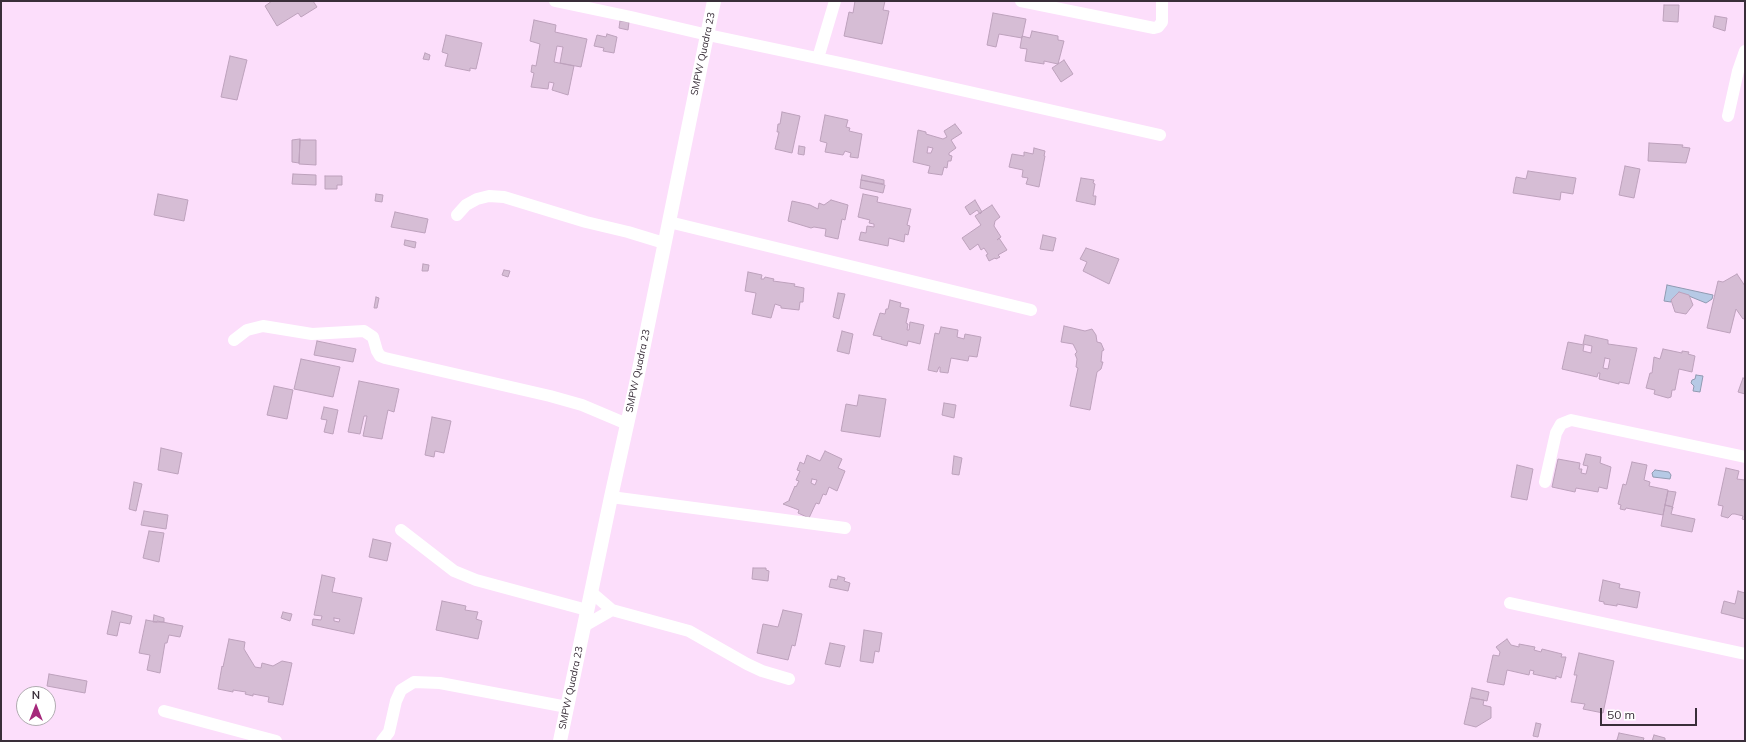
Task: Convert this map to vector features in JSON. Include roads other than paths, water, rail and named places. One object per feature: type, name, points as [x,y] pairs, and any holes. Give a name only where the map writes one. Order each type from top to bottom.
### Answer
[{"type":"street","points":[[555,1],[818,58],[1160,135]]},
{"type":"street","name":"SMPW Quadra 23","points":[[560,741],[610,497],[636,384],[714,1]]},
{"type":"street","points":[[818,58],[834,1]]},
{"type":"street","points":[[1022,1],[1154,28],[1158,27],[1162,22],[1162,1]]},
{"type":"street","points":[[1728,116],[1738,71],[1745,51]]},
{"type":"street","points":[[457,215],[466,205],[477,198],[489,196],[504,197],[586,222],[628,232],[664,243]]},
{"type":"street","points":[[669,222],[1031,310]]},
{"type":"street","points":[[234,340],[247,330],[263,326],[312,334],[364,331],[373,337],[377,351],[380,356],[385,358],[550,396],[582,405],[627,424]]},
{"type":"street","points":[[1545,482],[1556,433],[1561,424],[1572,420],[1745,457]]},
{"type":"street","points":[[610,497],[845,528]]},
{"type":"street","points":[[400,530],[454,571],[476,580],[587,610]]},
{"type":"street","points":[[591,592],[612,610],[689,631],[747,664],[762,671],[789,679]]},
{"type":"street","points":[[1510,603],[1745,654]]},
{"type":"street","points":[[584,626],[612,610]]},
{"type":"street","points":[[382,741],[388,732],[396,701],[401,690],[414,682],[440,683],[567,707]]},
{"type":"street","points":[[164,711],[276,741]]},
{"type":"water","points":[[1667,285],[1713,295],[1712,299],[1706,303],[1684,294],[1672,299],[1671,302],[1664,301]]},
{"type":"water","points":[[1696,375],[1703,376],[1700,392],[1693,391],[1694,386],[1691,383],[1692,380],[1695,379]]},
{"type":"water","points":[[1655,470],[1669,472],[1671,475],[1670,479],[1653,477],[1652,473]]}]
